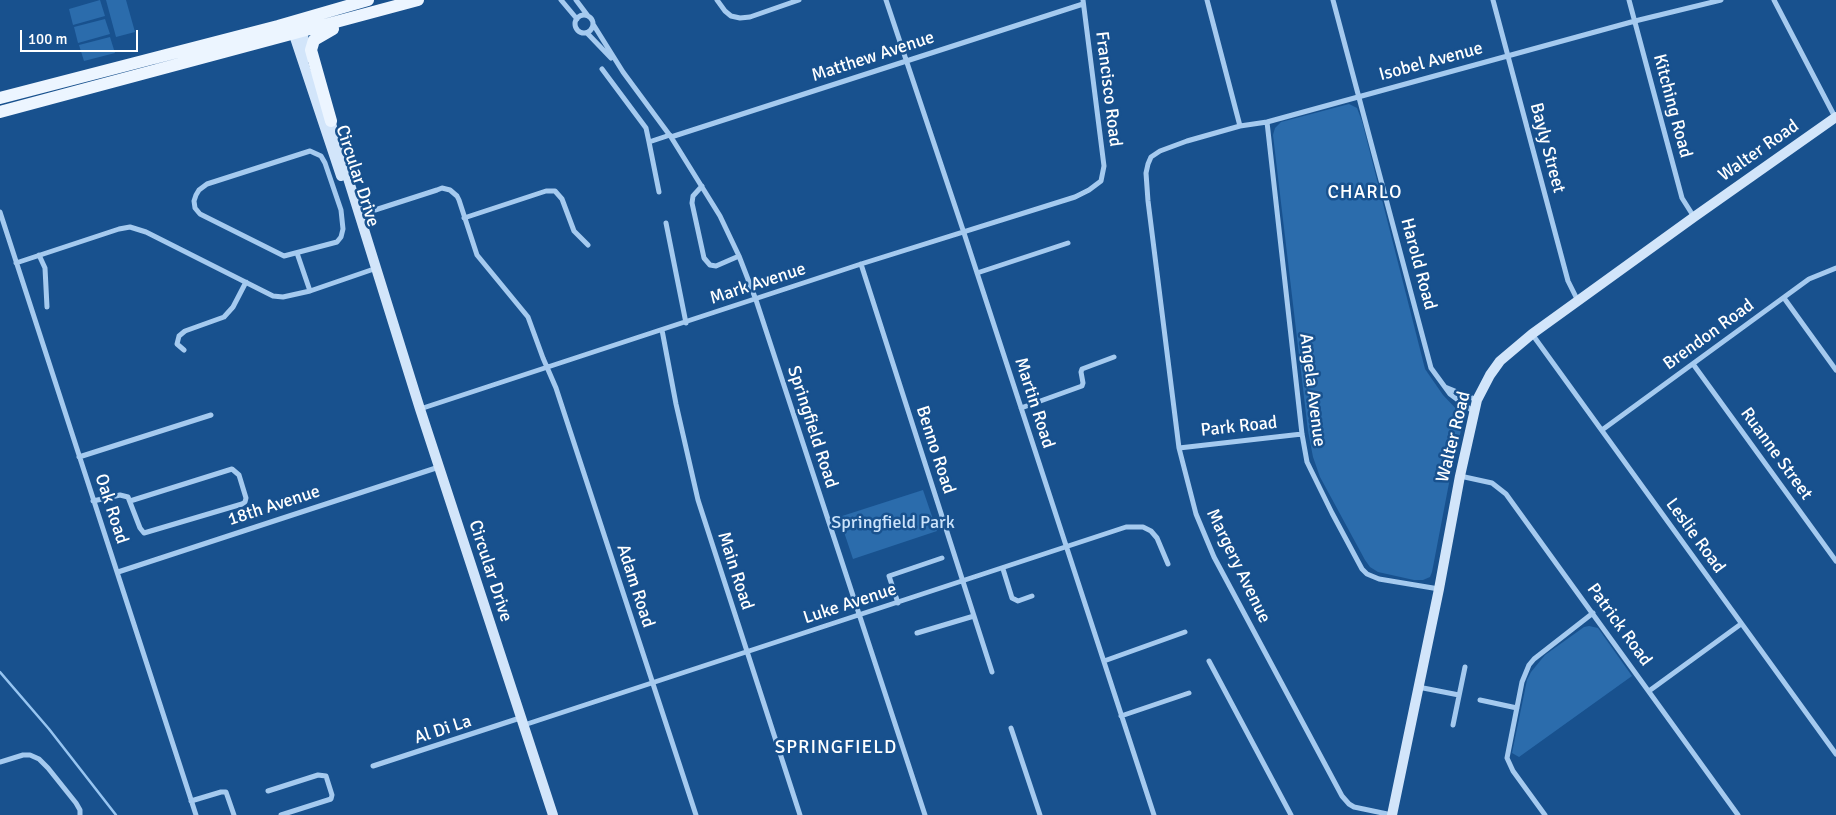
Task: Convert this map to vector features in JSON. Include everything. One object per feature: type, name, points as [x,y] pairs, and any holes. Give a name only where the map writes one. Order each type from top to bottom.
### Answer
[{"type":"main road","points":[[334,10],[338,4],[346,0]]},
{"type":"main road","points":[[0,112],[296,27],[334,10],[368,0]]},
{"type":"main road","points":[[0,98],[296,27],[348,20],[418,0]]},
{"type":"main road","points":[[330,121],[312,54],[312,45],[318,37],[348,20]]},
{"type":"street","points":[[561,0],[576,19],[576,30],[581,33],[587,33],[593,24],[576,0]]},
{"type":"street","points":[[718,0],[725,11],[731,16],[740,18],[750,17],[800,0]]},
{"type":"street","name":"Martin Road","points":[[886,0],[1154,815]]},
{"type":"street","points":[[1206,0],[1240,126]]},
{"type":"street","name":"Harold Road","points":[[1333,0],[1430,368],[1454,398],[1474,412]]},
{"type":"street","name":"Bayly Street","points":[[1493,0],[1568,281],[1578,302]]},
{"type":"street","name":"Kitching Road","points":[[1629,0],[1682,198],[1694,217]]},
{"type":"street","name":"Isobel Avenue","points":[[1151,157],[1169,147],[1240,126],[1267,122],[1508,55],[1720,0]]},
{"type":"street","points":[[1774,0],[1836,118]]},
{"type":"street","name":"Matthew Avenue","points":[[649,142],[906,61],[1083,2]]},
{"type":"street","name":"Francisco Road","points":[[1083,2],[1104,160],[1104,172],[1101,181]]},
{"type":"street","points":[[576,19],[582,15],[588,16]]},
{"type":"street","name":"Springfield Road","points":[[593,24],[623,72],[670,136],[702,186],[720,216],[739,256],[756,300],[925,815]]},
{"type":"street","name":"Circular Drive","points":[[296,27],[330,121],[420,409],[553,815]]},
{"type":"street","name":"Circular Drive","points":[[296,27],[371,270],[391,328],[397,337]]},
{"type":"street","name":"Springfield Road","points":[[587,33],[623,72]]},
{"type":"street","points":[[602,68],[646,128],[659,192]]},
{"type":"street","name":"Walter Road","points":[[1392,815],[1460,476],[1477,400],[1483,386],[1500,361],[1532,334],[1694,217],[1836,118]]},
{"type":"street","name":"Angela Avenue","points":[[1267,122],[1302,434],[1307,462],[1362,569],[1367,574],[1379,579],[1438,589]]},
{"type":"street","points":[[310,151],[318,154],[325,162],[341,210],[343,234],[339,241],[334,244],[322,245],[297,253],[280,255],[200,214],[197,212],[194,204],[199,190],[206,184],[303,152],[310,151]]},
{"type":"street","name":"Margery Avenue","points":[[1151,157],[1146,173],[1148,201],[1178,448],[1196,514],[1214,557],[1342,796],[1349,804],[1354,806],[1392,815]]},
{"type":"street","name":"Mark Avenue","points":[[420,409],[861,264],[1074,197],[1090,190],[1101,181]]},
{"type":"street","points":[[702,186],[693,196],[692,203],[704,258],[710,265],[716,266],[739,256]]},
{"type":"street","name":"Adam Road","points":[[375,210],[446,188],[457,196],[474,248],[480,260],[528,317],[556,388],[696,815]]},
{"type":"street","points":[[464,218],[546,191],[555,191],[562,199],[574,231],[588,245]]},
{"type":"street","name":"Oak Road","points":[[0,212],[196,815]]},
{"type":"street","points":[[666,223],[686,323]]},
{"type":"street","points":[[16,264],[119,229],[136,228],[246,282],[268,295],[278,297],[310,291],[371,270]]},
{"type":"street","points":[[977,273],[1068,243]]},
{"type":"street","points":[[297,253],[310,291]]},
{"type":"street","points":[[39,255],[45,268],[47,307]]},
{"type":"street","name":"Benno Road","points":[[861,264],[992,672]]},
{"type":"street","name":"Brendon Road","points":[[1602,430],[1809,279],[1836,268]]},
{"type":"street","points":[[184,350],[177,344],[179,336],[185,331],[224,317],[233,307],[246,282]]},
{"type":"street","points":[[1784,298],[1836,370]]},
{"type":"street","name":"Main Road","points":[[662,330],[690,471],[800,815]]},
{"type":"street","name":"Leslie Road","points":[[1532,334],[1741,624],[1835,750]]},
{"type":"street","points":[[1021,408],[1082,386],[1080,372],[1082,368],[1114,357]]},
{"type":"street","name":"Ruanne Street","points":[[1693,364],[1836,562]]},
{"type":"street","points":[[1445,386],[1477,400]]},
{"type":"street","points":[[79,457],[211,415]]},
{"type":"street","name":"Park Road","points":[[1178,448],[1302,434]]},
{"type":"street","name":"18th Avenue","points":[[118,572],[439,467]]},
{"type":"street","points":[[93,501],[124,495],[130,501],[140,528],[144,533],[242,504],[246,498],[238,476],[232,469],[130,501]]},
{"type":"street","name":"Patrick Road","points":[[1460,476],[1492,483],[1506,494],[1738,815]]},
{"type":"street","name":"Luke Avenue","points":[[522,722],[652,683],[1126,527],[1144,527],[1151,531],[1168,564]]},
{"type":"street","points":[[898,603],[889,576],[942,558]]},
{"type":"street","points":[[1002,569],[1012,598],[1018,601],[1032,596]]},
{"type":"street","points":[[1544,815],[1509,764],[1508,752],[1524,673],[1529,665],[1593,613]]},
{"type":"street","points":[[917,633],[974,616]]},
{"type":"street","points":[[1649,691],[1741,624]]},
{"type":"street","points":[[1104,661],[1185,632]]},
{"type":"street","points":[[1209,661],[1291,815]]},
{"type":"street","points":[[1453,725],[1465,666]]},
{"type":"street","points":[[1418,687],[1459,695]]},
{"type":"street","points":[[1122,716],[1189,692]]},
{"type":"street","points":[[1480,700],[1517,708]]},
{"type":"street","name":"Al Di La","points":[[373,766],[522,722]]},
{"type":"street","points":[[1011,728],[1040,815]]},
{"type":"street","points":[[0,762],[23,755],[39,759],[76,803],[80,810],[80,815]]},
{"type":"street","points":[[268,790],[318,775],[326,776],[332,795],[331,798],[281,815]]},
{"type":"street","points":[[191,800],[226,792],[234,815]]},
{"type":"green space","points":[[100,0],[105,16],[73,25],[69,9]]},
{"type":"green space","points":[[106,0],[126,0],[135,32],[116,37]]},
{"type":"green space","points":[[105,19],[110,34],[78,43],[74,27]]},
{"type":"green space","points":[[110,37],[115,53],[84,61],[79,45]]},
{"type":"green space","points":[[1349,104],[1357,108],[1362,121],[1425,369],[1443,395],[1461,414],[1463,423],[1454,457],[1432,572],[1430,577],[1423,580],[1414,580],[1378,572],[1370,567],[1320,477],[1313,457],[1308,431],[1273,135],[1275,128],[1281,122]]},
{"type":"green space","name":"Springfield Park","points":[[923,490],[937,531],[853,559],[839,517]]},
{"type":"green space","points":[[1584,627],[1598,628],[1632,676],[1519,757],[1512,753],[1527,680],[1531,672],[1545,655]]},
{"type":"waterway","points":[[0,672],[49,729],[116,815]]},
{"type":"district","name":"CHARLO","points":[[1365,193]]},
{"type":"district","name":"SPRINGFIELD","points":[[836,748]]}]
